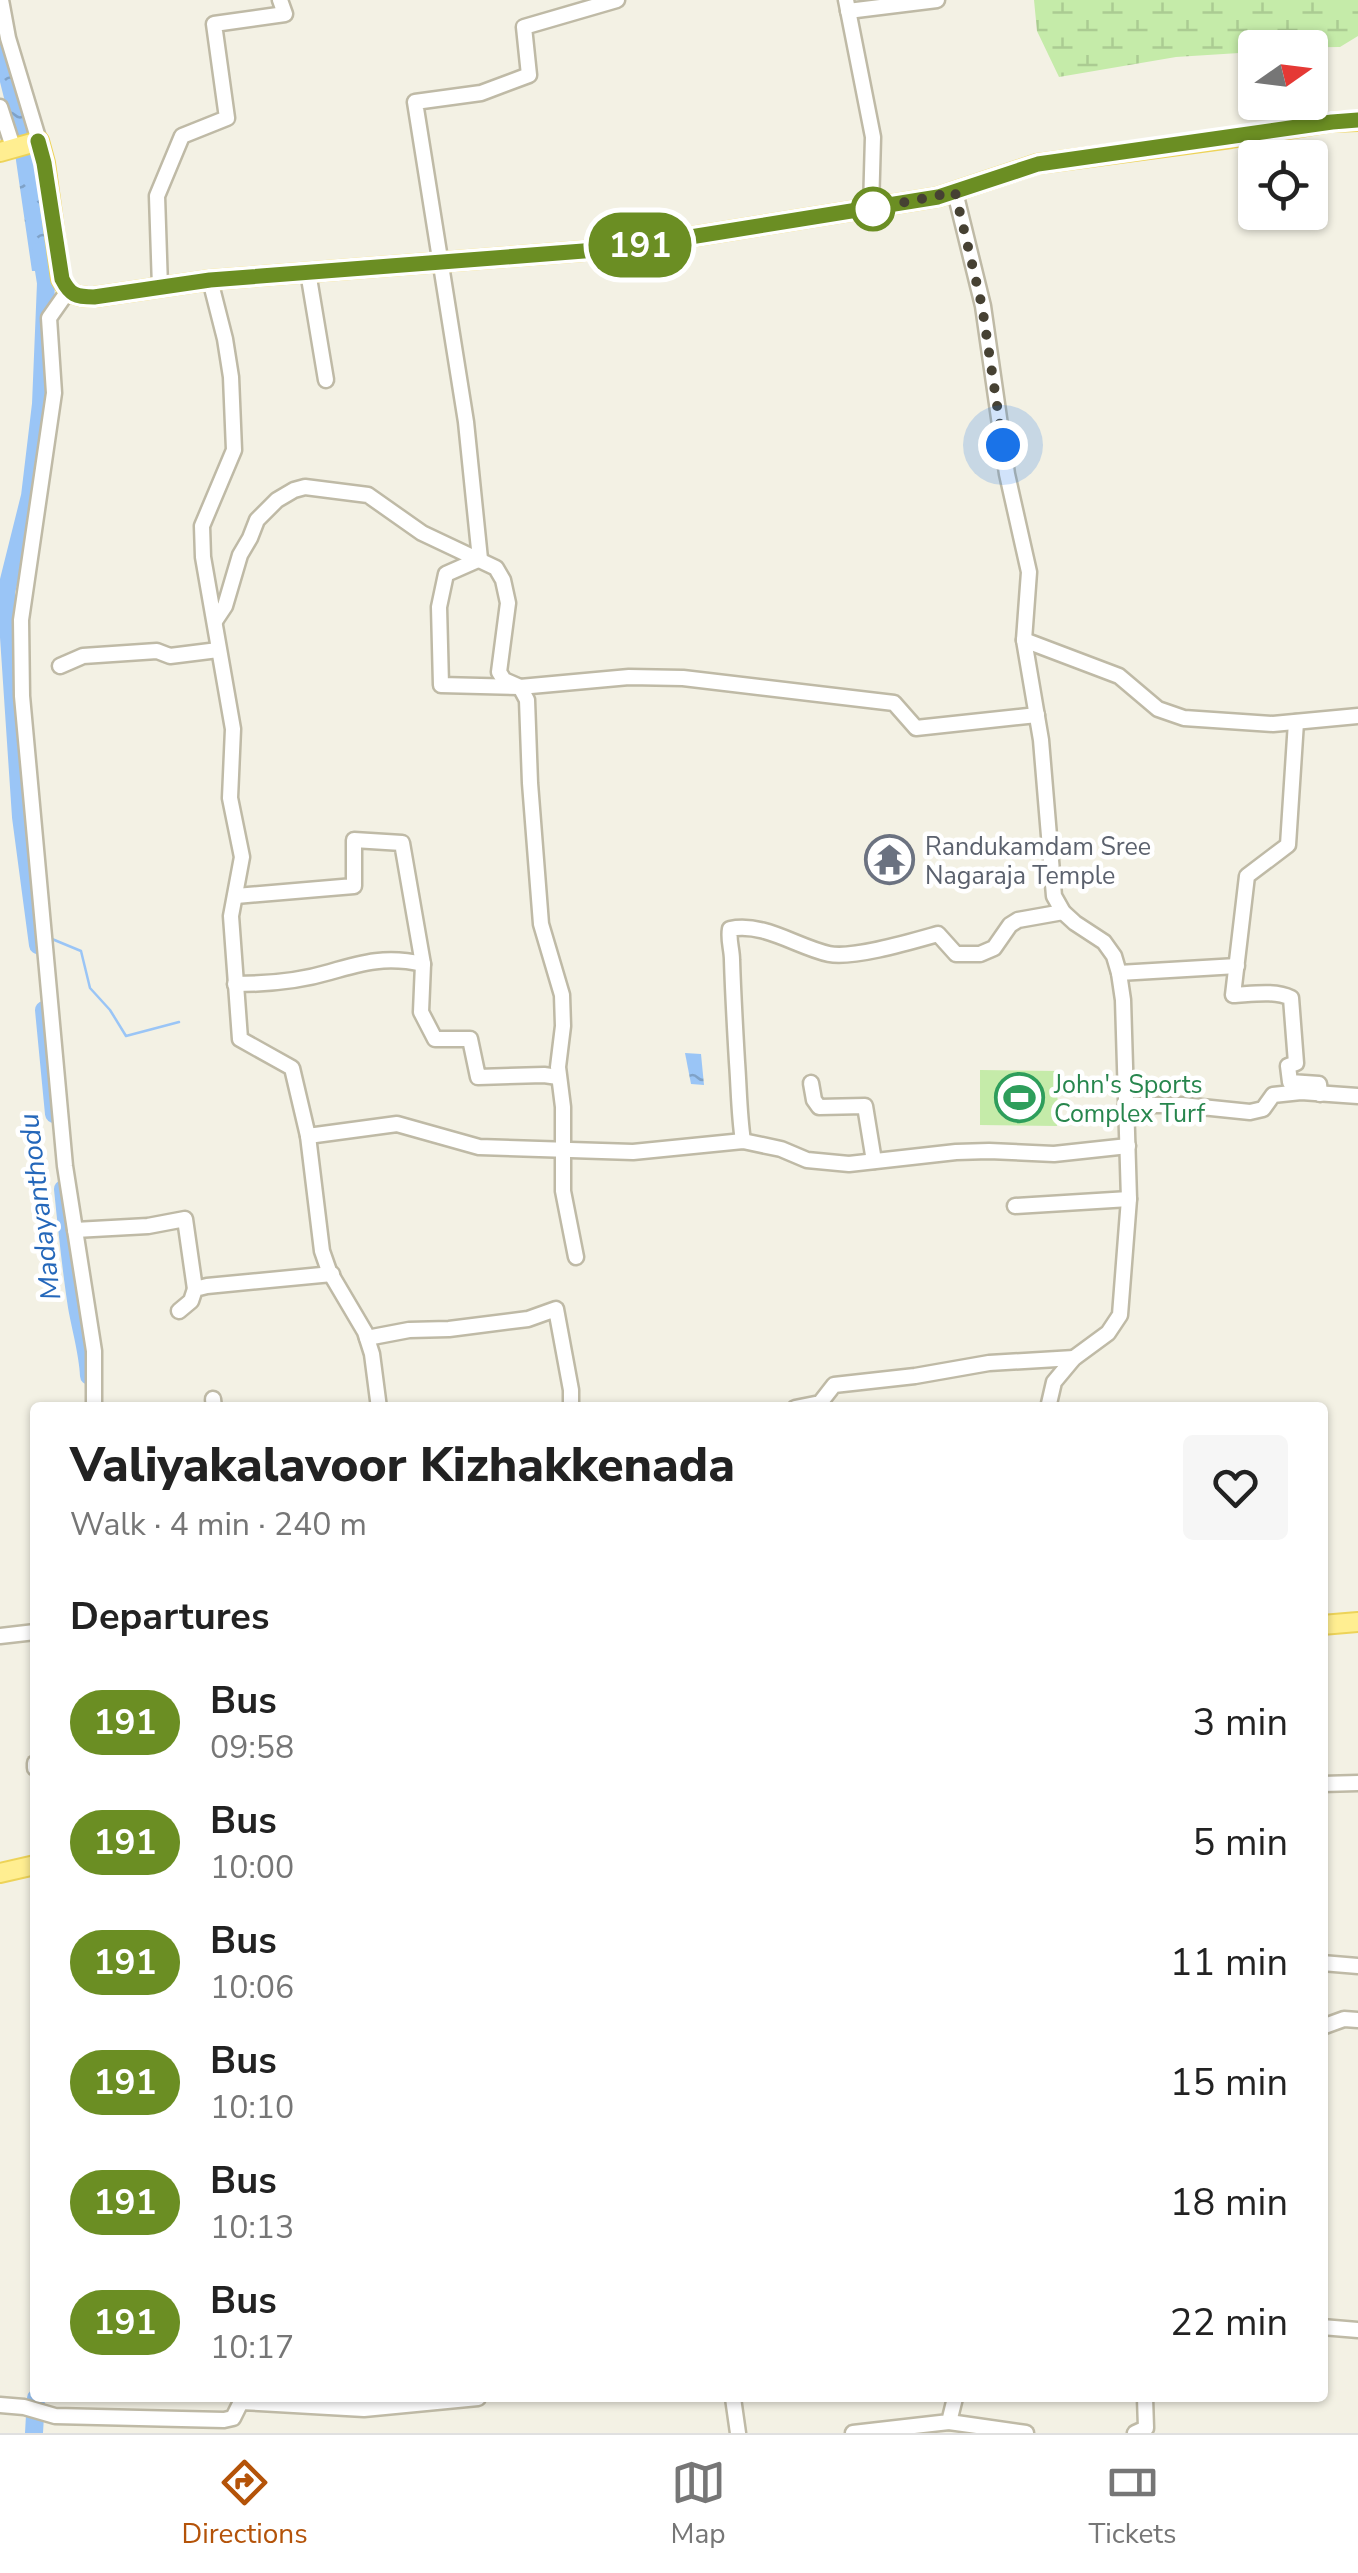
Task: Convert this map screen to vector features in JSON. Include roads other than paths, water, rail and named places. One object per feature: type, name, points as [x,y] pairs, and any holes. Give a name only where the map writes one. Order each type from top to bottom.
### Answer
[{"type":"main road","points":[[7,150],[38,141],[62,279],[68,291],[77,297],[94,297],[210,280],[622,248],[871,209],[955,192],[1038,164],[1358,120]]},
{"type":"main road","points":[[1328,1625],[1358,1622]]},
{"type":"main road","points":[[0,1872],[30,1866]]},
{"type":"street","points":[[0,0],[38,141]]},
{"type":"street","points":[[160,287],[157,196],[170,163],[182,136],[227,118],[214,24],[285,14],[280,0]]},
{"type":"street","points":[[480,559],[466,422],[414,102],[481,93],[529,75],[524,27],[617,0]]},
{"type":"street","points":[[871,209],[873,137],[847,5],[937,0]]},
{"type":"street","points":[[0,107],[7,150]]},
{"type":"street","points":[[955,192],[982,306],[1007,474],[1029,572],[1024,640],[1045,782],[1054,896],[1063,912],[1104,942],[1120,973],[1130,1199],[1120,1315],[1108,1333],[1074,1358],[1054,1382],[1049,1402]]},
{"type":"street","points":[[308,272],[326,380]]},
{"type":"street","points":[[210,280],[231,377],[234,450],[202,526],[203,556],[233,729],[230,798],[242,857],[231,916],[240,1039],[292,1068],[308,1136],[322,1251],[367,1338],[378,1402]]},
{"type":"street","points":[[68,291],[49,318],[54,393],[21,620],[23,716],[65,1166],[94,1351],[94,1402]]},
{"type":"street","points":[[215,621],[257,520],[277,500],[306,487],[368,495],[422,533],[496,568],[503,580],[508,603],[499,672],[504,680],[520,687],[527,700],[542,924],[562,996],[558,1077],[563,1107],[563,1190],[576,1257]]},
{"type":"street","points":[[480,559],[446,574],[440,606],[441,685],[520,687],[629,677],[684,678],[894,703],[916,728],[1037,716]]},
{"type":"street","points":[[1024,640],[1119,676],[1158,709],[1184,718],[1273,724],[1358,716]]},
{"type":"street","points":[[60,666],[82,656],[157,650],[170,656],[218,650]]},
{"type":"street","points":[[1296,722],[1288,845],[1248,876],[1233,995],[1288,994],[1296,1064],[1288,1066],[1290,1082],[1320,1084],[1320,1094]]},
{"type":"street","points":[[236,896],[354,886],[354,840],[402,842],[423,964],[420,1012],[435,1040],[470,1039],[478,1077],[558,1077]]},
{"type":"street","points":[[743,1140],[738,1114],[730,929],[742,927],[768,933],[833,955],[938,934],[956,954],[980,954],[994,948],[1018,920],[1063,912]]},
{"type":"street","points":[[235,984],[268,984],[383,959],[423,964]]},
{"type":"street","points":[[1120,973],[1236,966]]},
{"type":"street","points":[[812,1083],[819,1107],[865,1106],[874,1161]]},
{"type":"street","points":[[1126,1106],[1182,1105],[1250,1112],[1262,1110],[1273,1096],[1301,1092],[1358,1096]]},
{"type":"street","points":[[308,1136],[397,1124],[480,1147],[633,1152],[743,1140],[807,1160],[849,1164],[956,1152],[1054,1154],[1128,1146]]},
{"type":"street","points":[[1015,1206],[1130,1199]]},
{"type":"street","points":[[75,1230],[185,1220],[195,1289],[191,1301],[180,1311]]},
{"type":"street","points":[[195,1289],[332,1274]]},
{"type":"street","points":[[367,1338],[409,1330],[528,1320],[556,1309],[571,1402]]},
{"type":"street","points":[[821,1402],[834,1385],[989,1363],[1074,1358]]},
{"type":"street","points":[[0,1636],[30,1633]]},
{"type":"street","points":[[1328,1784],[1358,1784]]},
{"type":"street","points":[[1328,1963],[1358,1966]]},
{"type":"street","points":[[1328,2025],[1344,2019],[1358,2020]]},
{"type":"street","points":[[1328,2328],[1358,2330]]},
{"type":"street","points":[[0,2405],[55,2416],[224,2420],[233,2418],[242,2402],[364,2409],[437,2402]]},
{"type":"street","points":[[734,2402],[738,2433]]},
{"type":"street","points":[[949,2422],[954,2402]]},
{"type":"street","points":[[1135,2433],[1146,2428],[1145,2402]]},
{"type":"street","points":[[852,2433],[949,2422],[1026,2433]]},
{"type":"water","points":[[0,36],[28,131],[52,271],[32,271],[11,126],[0,82]]},
{"type":"water","points":[[685,1053],[701,1054],[704,1085],[691,1084]]},
{"type":"waterway","name":"Madayanthodu","points":[[38,945],[21,817],[6,592],[30,496],[41,404],[46,283],[41,251]]},
{"type":"waterway","points":[[52,939],[81,951],[90,988],[126,1036],[179,1022]]},
{"type":"waterway","name":"Madayanthodu","points":[[44,1010],[54,1114]]},
{"type":"waterway","name":"Madayanthodu","points":[[63,1189],[89,1376]]},
{"type":"waterway","name":"Madayanthodu","points":[[34,2433],[36,2402]]},
{"type":"place","name":"Randukamdam Sree Nagaraja Temple","points":[[890,860]]},
{"type":"place","name":"John's Sports Complex Turf","points":[[1019,1098]]}]
